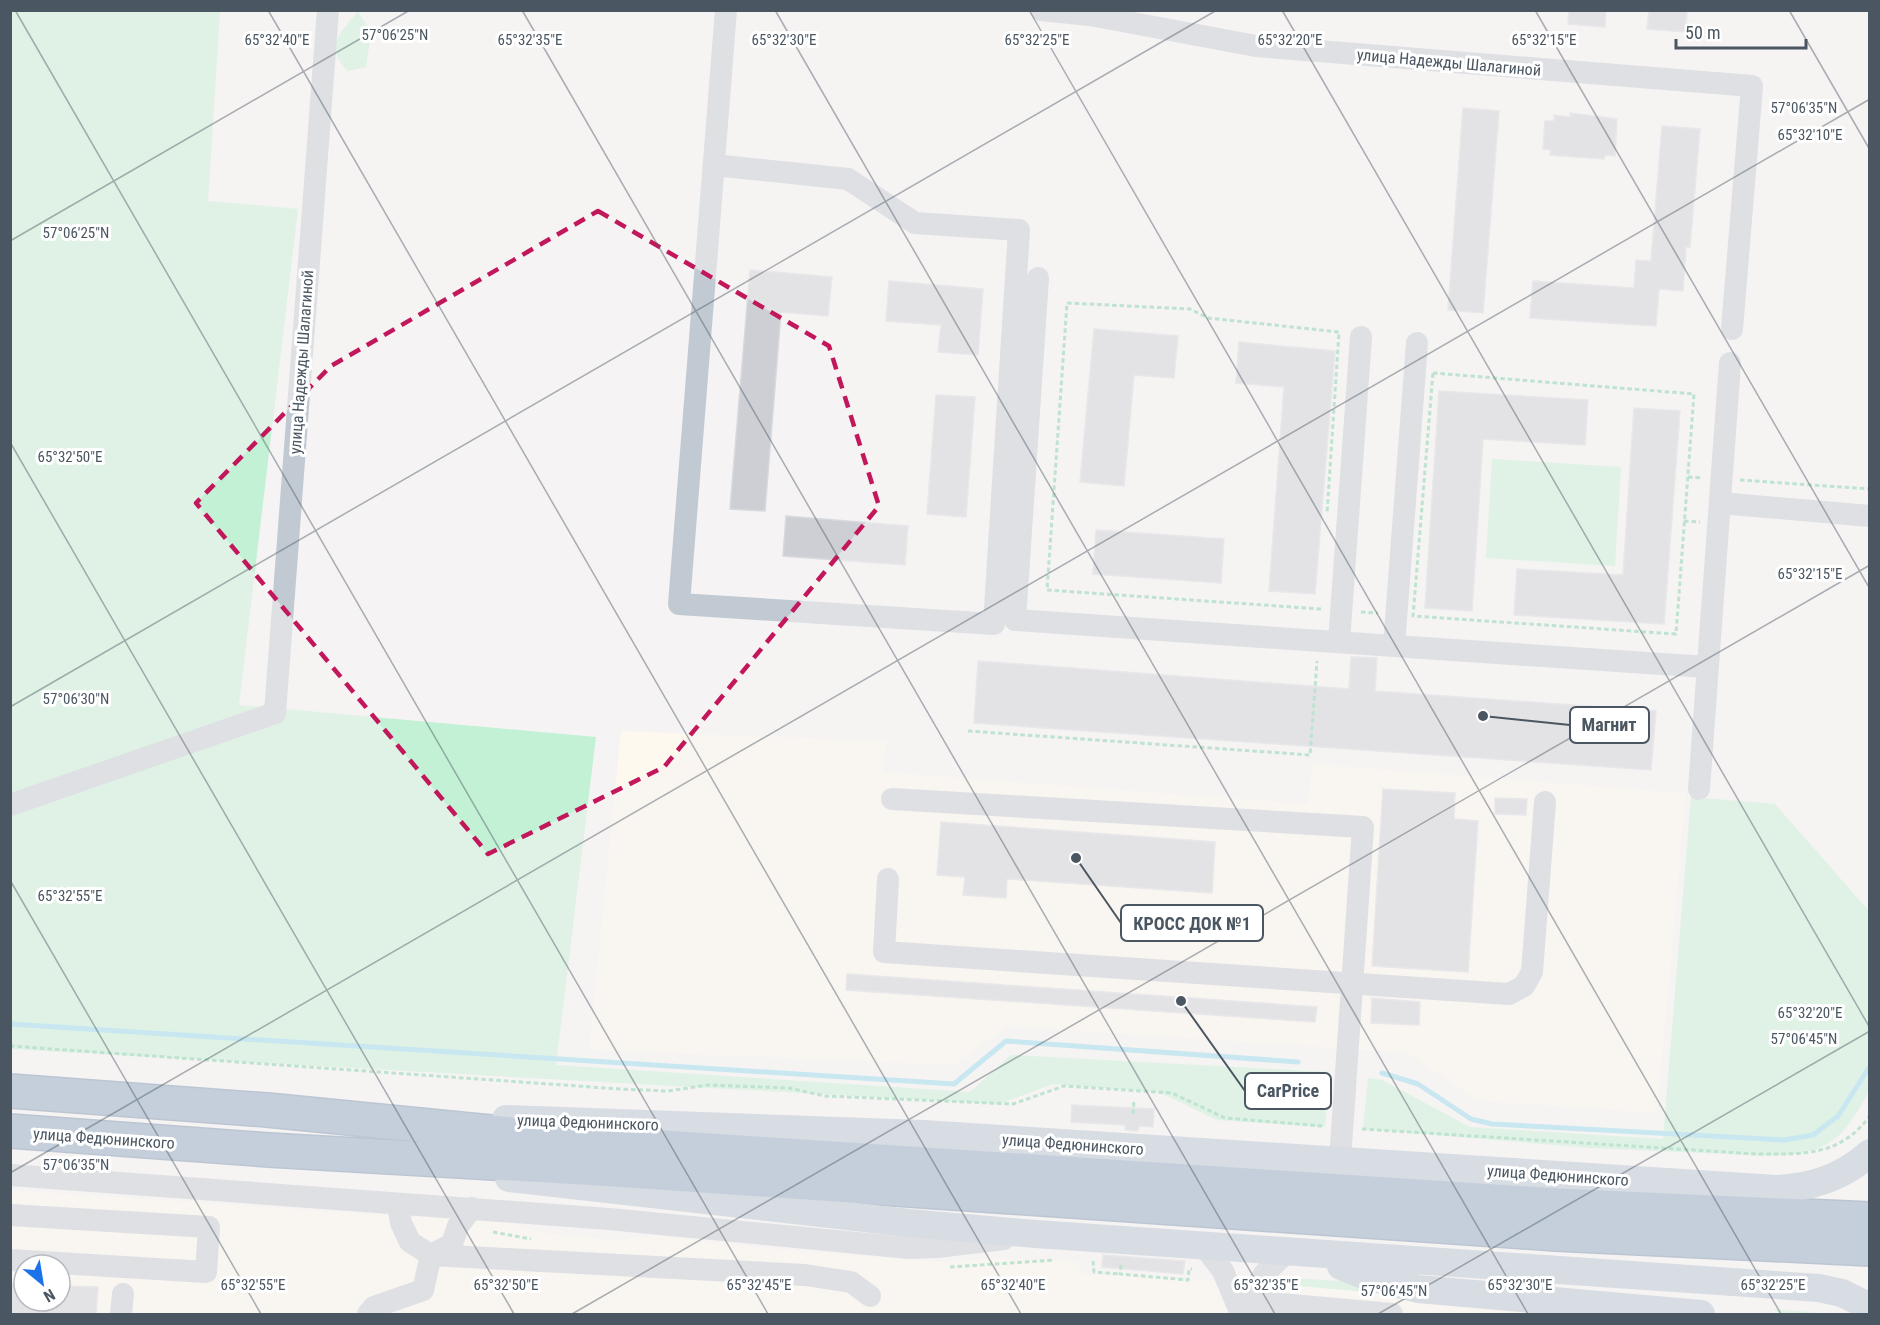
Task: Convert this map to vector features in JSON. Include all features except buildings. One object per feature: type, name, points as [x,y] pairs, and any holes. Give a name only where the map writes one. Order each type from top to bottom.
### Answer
[{"type":"highway","name":"улица Федюнинского","points":[[10,1091],[267,1110],[603,1143],[1556,1220]]},
{"type":"highway","name":"улица Федюнинского","points":[[10,1131],[269,1150],[599,1169],[1556,1220]]},
{"type":"highway","points":[[1556,1220],[1869,1219]]},
{"type":"highway","points":[[1556,1220],[1869,1249]]},
{"type":"main road","name":"улица Федюнинского","points":[[267,1110],[922,1134],[1776,1189],[1798,1188],[1820,1183],[1857,1165],[1869,1154]]},
{"type":"main road","name":"улица Федюнинского","points":[[269,1150],[909,1223],[1299,1253],[1819,1288],[1842,1293],[1869,1307]]},
{"type":"main road","points":[[1299,1253],[1366,1276],[1418,1289],[1701,1314]]},
{"type":"street","name":"улица Надежды Шалагиной","points":[[10,805],[275,713],[327,10]]},
{"type":"street","points":[[714,165],[848,179],[915,223],[1019,230],[994,624],[679,604],[726,10]]},
{"type":"street","name":"улица Надежды Шалагиной","points":[[1041,10],[1090,15],[1256,46],[1752,86],[1732,329]]},
{"type":"street","points":[[1038,278],[1015,620],[1707,667]]},
{"type":"street","points":[[1339,642],[1361,337]]},
{"type":"street","points":[[1394,646],[1405,615],[1417,343]]},
{"type":"street","points":[[1699,789],[1730,363]]},
{"type":"street","points":[[1720,503],[1869,516]]},
{"type":"street","points":[[892,799],[1363,827],[1340,1160]]},
{"type":"street","points":[[888,879],[884,952],[1509,994],[1524,986],[1532,972],[1545,802]]},
{"type":"street","points":[[10,1175],[472,1208],[909,1248],[963,1245],[1036,1234]]},
{"type":"street","points":[[398,1204],[401,1223],[410,1242],[431,1255],[805,1275],[851,1282],[870,1296]]},
{"type":"street","points":[[368,1314],[374,1307],[423,1290],[431,1255],[452,1244],[458,1226],[472,1208]]},
{"type":"street","points":[[10,1215],[209,1227],[206,1272],[10,1260]]},
{"type":"street","points":[[1204,1246],[1223,1271],[1241,1314]]},
{"type":"street","points":[[1241,1314],[1264,1274],[1299,1253]]},
{"type":"street","points":[[1241,1314],[1269,1303],[1392,1314]]},
{"type":"path","points":[[1339,332],[1208,318],[1190,309],[1067,303],[1047,590],[1676,634],[1694,394],[1433,373],[1405,615]]},
{"type":"path","points":[[1688,477],[1869,489]]},
{"type":"path","points":[[10,1046],[668,1091],[708,1085],[789,1088],[825,1096],[1013,1104],[1064,1086],[1172,1093],[1225,1118],[1757,1154],[1808,1154],[1834,1146],[1855,1134],[1869,1116]]},
{"type":"path","points":[[1133,1114],[1134,1100]]},
{"type":"path","points":[[1120,1265],[1120,1274],[1188,1280],[1189,1269],[1223,1271]]},
{"type":"highlighted area","points":[[598,211],[829,346],[879,506],[664,767],[488,854],[196,503],[331,366]]},
{"type":"shaded area","points":[[621,731],[886,741],[883,772],[1307,804],[1312,764],[1686,793],[1657,1113],[1478,1101],[1407,1053],[1007,1026],[954,1065],[589,1050]]},
{"type":"shaded area","points":[[10,1190],[509,1223],[545,1233],[615,1240],[653,1235],[765,1248],[940,1262],[1001,1258],[1078,1262],[1084,1274],[1276,1284],[1367,1292],[1534,1314],[11,1314]]},
{"type":"green space","points":[[10,11],[220,11],[208,201],[298,209],[239,705],[596,737],[556,1065],[970,1092],[1011,1055],[1329,1072],[1325,1127],[1217,1120],[1159,1092],[1053,1084],[999,1104],[11,1049]]},
{"type":"green space","points":[[358,11],[371,33],[366,67],[348,71],[336,54],[335,47],[340,34]]},
{"type":"green space","points":[[1492,459],[1621,467],[1615,566],[1486,558]]},
{"type":"green space","points":[[1691,797],[1775,804],[1869,911],[1869,1091],[1841,1133],[1820,1148],[1770,1156],[1591,1148],[1363,1129],[1368,1078],[1382,1080],[1470,1127],[1663,1139]]},
{"type":"green space","points":[[1279,1277],[1352,1282],[1367,1292],[1276,1284]]},
{"type":"green space","points":[[1773,1309],[1819,1313],[1825,1314],[1782,1314]]},
{"type":"waterway","points":[[10,1024],[954,1084],[1006,1041],[1298,1062]]},
{"type":"waterway","points":[[1382,1073],[1418,1084],[1471,1119],[1492,1124],[1784,1140],[1813,1135],[1838,1116],[1870,1066]]},
{"type":"place","name":"Магнит","points":[[1483,716]]},
{"type":"place","name":"КРОСС ДОК №1","points":[[1076,858]]},
{"type":"place","name":"CarPrice","points":[[1181,1001]]}]
